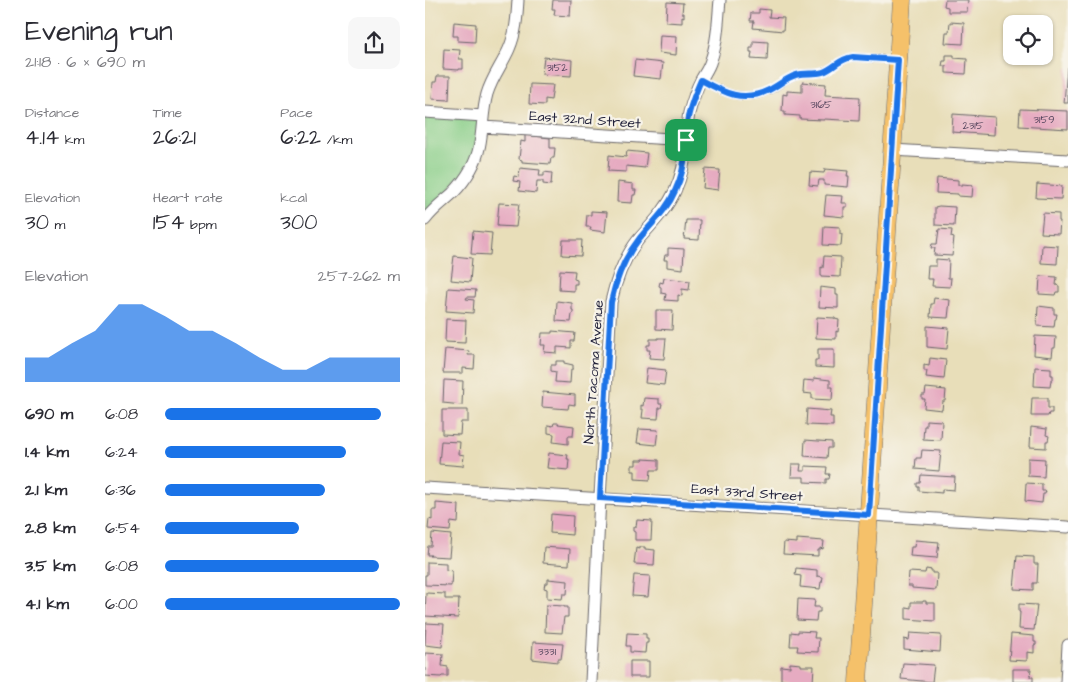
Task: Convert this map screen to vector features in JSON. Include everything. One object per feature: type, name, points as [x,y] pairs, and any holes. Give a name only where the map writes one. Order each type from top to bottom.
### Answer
[{"type":"main road","points":[[858,682],[902,0]]},
{"type":"street","points":[[425,220],[435,208],[453,193],[472,168],[479,151],[488,90],[512,42],[518,0]]},
{"type":"street","name":"North Tacoma Avenue","points":[[591,682],[611,302],[622,267],[631,251],[663,212],[675,190],[683,166],[692,102],[708,67],[715,46],[720,0]]},
{"type":"street","name":"East 32nd Street","points":[[425,112],[483,122],[686,140]]},
{"type":"street","points":[[892,150],[1068,160]]},
{"type":"street","name":"East 33rd Street","points":[[425,488],[1068,527]]},
{"type":"street","points":[[1066,682],[1068,645]]},
{"type":"lane","points":[[701,80],[727,94],[751,96],[764,93],[797,74],[823,72],[847,58],[898,60]]},
{"type":"green space","points":[[425,112],[480,120],[477,156],[425,220]]},
{"type":"building","points":[[553,0],[571,0],[570,16],[554,15],[555,9],[552,9]]},
{"type":"building","points":[[945,0],[968,0],[967,12],[948,12],[948,7],[944,6]]},
{"type":"building","points":[[667,2],[683,3],[682,13],[684,13],[684,17],[682,16],[682,23],[666,22]]},
{"type":"building","points":[[759,9],[770,10],[769,17],[784,18],[783,31],[753,28],[754,21],[750,21],[751,13],[759,13]]},
{"type":"building","points":[[454,22],[476,24],[475,42],[458,41],[458,36],[453,36]]},
{"type":"building","points":[[950,22],[964,23],[963,44],[945,43],[946,32],[949,32]]},
{"type":"building","points":[[660,35],[677,36],[676,55],[659,53]]},
{"type":"building","points":[[753,41],[768,42],[767,60],[751,59],[752,52],[750,52],[750,48],[753,48]]},
{"type":"building","points":[[444,49],[460,50],[459,59],[463,59],[463,69],[443,69]]},
{"type":"building","points":[[946,55],[967,59],[966,74],[946,73],[946,66],[942,66],[943,61],[946,61]]},
{"type":"building","points":[[544,57],[572,60],[571,76],[542,74]]},
{"type":"building","points":[[635,60],[663,63],[661,79],[633,76]]},
{"type":"building","points":[[1067,68],[1068,103],[1064,103]]},
{"type":"building","points":[[437,76],[450,76],[449,100],[432,99],[433,82],[436,82]]},
{"type":"building","points":[[802,82],[826,84],[825,95],[860,97],[859,121],[800,119],[800,116],[785,115],[785,111],[782,111],[783,94],[787,95],[787,91],[802,92]]},
{"type":"building","points":[[530,84],[553,85],[551,100],[545,99],[545,105],[529,104]]},
{"type":"building","points":[[1020,109],[1068,111],[1068,129],[1019,126]]},
{"type":"building","points":[[953,114],[995,117],[994,135],[952,132]]},
{"type":"building","points":[[525,135],[550,138],[550,148],[555,148],[554,158],[551,158],[550,164],[522,162],[519,159],[521,141],[525,142]]},
{"type":"building","points":[[627,151],[647,153],[645,168],[626,166],[626,172],[608,171],[609,155],[626,157]]},
{"type":"building","points":[[520,168],[540,170],[539,176],[544,176],[544,172],[552,173],[551,185],[543,184],[543,181],[537,181],[536,193],[519,191],[520,182],[513,181],[514,176],[519,177]]},
{"type":"building","points":[[705,169],[720,170],[718,190],[703,188]]},
{"type":"building","points":[[825,169],[848,171],[848,187],[824,185],[824,180],[819,180],[818,186],[809,185],[810,172],[824,173]]},
{"type":"building","points":[[937,178],[958,180],[958,185],[973,185],[972,197],[936,193]]},
{"type":"building","points":[[618,182],[633,184],[633,190],[636,190],[632,203],[617,202]]},
{"type":"building","points":[[1037,184],[1062,186],[1061,199],[1036,198]]},
{"type":"building","points":[[826,195],[843,196],[842,203],[847,203],[847,207],[844,207],[844,217],[824,215]]},
{"type":"building","points":[[499,203],[519,204],[516,227],[497,226]]},
{"type":"building","points":[[935,207],[955,207],[954,226],[935,225]]},
{"type":"building","points":[[591,211],[607,212],[605,232],[590,230],[591,227],[586,227],[587,215],[591,215]]},
{"type":"building","points":[[1043,213],[1059,214],[1059,234],[1041,233]]},
{"type":"building","points":[[686,220],[700,220],[699,240],[684,239]]},
{"type":"building","points":[[824,226],[840,227],[840,234],[842,234],[841,246],[823,245]]},
{"type":"building","points":[[939,229],[952,230],[951,237],[954,238],[952,256],[934,255],[935,248],[931,248],[932,244],[937,244]]},
{"type":"building","points":[[473,231],[492,233],[490,255],[471,254]]},
{"type":"building","points":[[563,240],[582,240],[581,256],[562,255]]},
{"type":"building","points":[[1042,245],[1058,246],[1057,264],[1041,263]]},
{"type":"building","points":[[668,248],[684,249],[683,269],[667,267],[667,260],[664,260],[665,255],[668,255]]},
{"type":"building","points":[[454,256],[472,258],[470,282],[451,280]]},
{"type":"building","points":[[824,256],[841,257],[840,277],[821,276]]},
{"type":"building","points":[[936,259],[949,260],[948,278],[951,278],[950,287],[932,286],[933,279],[927,279],[928,266],[936,266]]},
{"type":"building","points":[[560,270],[575,271],[574,279],[577,280],[577,284],[574,284],[574,291],[559,290]]},
{"type":"building","points":[[1040,276],[1057,277],[1056,285],[1059,286],[1059,292],[1056,292],[1055,295],[1039,294]]},
{"type":"building","points":[[664,278],[690,281],[689,290],[682,289],[682,296],[678,295],[678,301],[665,300],[666,294],[661,293],[661,287],[659,286],[660,282],[663,283]]},
{"type":"building","points":[[820,287],[836,289],[838,308],[819,307]]},
{"type":"building","points":[[448,288],[476,290],[475,297],[467,297],[466,299],[474,300],[473,313],[446,311]]},
{"type":"building","points":[[934,298],[950,300],[948,318],[930,317],[931,304],[933,304]]},
{"type":"building","points":[[557,301],[572,303],[573,314],[571,322],[556,321]]},
{"type":"building","points":[[1038,306],[1054,308],[1054,314],[1057,314],[1054,327],[1037,326]]},
{"type":"building","points":[[656,310],[673,310],[672,330],[656,329]]},
{"type":"building","points":[[817,317],[839,320],[836,339],[816,338]]},
{"type":"building","points":[[446,319],[466,320],[465,343],[445,342]]},
{"type":"building","points":[[927,326],[949,328],[947,349],[927,347]]},
{"type":"building","points":[[552,331],[575,333],[574,341],[571,341],[571,348],[557,347],[557,353],[544,352],[545,345],[541,345],[542,333],[552,333]]},
{"type":"building","points":[[1035,336],[1056,337],[1052,357],[1034,355]]},
{"type":"building","points":[[666,338],[664,359],[649,358],[650,350],[647,350],[647,345],[650,345],[650,339]]},
{"type":"building","points":[[445,349],[469,351],[468,355],[475,355],[474,369],[463,368],[463,373],[443,373]]},
{"type":"building","points":[[818,349],[834,349],[834,368],[815,367],[815,360],[818,360]]},
{"type":"building","points":[[930,358],[946,360],[944,379],[926,377],[927,371],[924,371],[924,365],[929,366]]},
{"type":"building","points":[[556,361],[564,361],[564,363],[573,365],[570,383],[555,382],[556,372],[551,371],[551,365],[556,365]]},
{"type":"building","points":[[1035,367],[1051,368],[1053,380],[1051,380],[1050,387],[1034,386]]},
{"type":"building","points":[[647,368],[666,370],[664,385],[645,383]]},
{"type":"building","points":[[814,378],[830,380],[830,387],[833,387],[832,400],[812,399],[812,394],[803,393],[804,380],[814,381]]},
{"type":"building","points":[[444,380],[463,381],[462,405],[443,403]]},
{"type":"building","points":[[926,388],[946,390],[942,410],[924,408],[925,399],[922,399],[922,395],[925,395]]},
{"type":"building","points":[[543,392],[575,395],[575,405],[569,404],[568,409],[542,407]]},
{"type":"building","points":[[644,398],[659,399],[659,404],[662,404],[661,408],[659,408],[658,419],[642,418],[643,410],[641,410],[641,405],[643,406]]},
{"type":"building","points":[[1032,398],[1048,398],[1048,408],[1052,408],[1052,413],[1049,413],[1048,416],[1031,416]]},
{"type":"building","points":[[807,409],[831,411],[830,417],[833,417],[833,426],[806,425]]},
{"type":"building","points":[[442,410],[468,410],[468,422],[461,422],[460,435],[442,434]]},
{"type":"building","points":[[926,420],[942,421],[941,440],[923,439]]},
{"type":"building","points":[[554,423],[574,426],[573,436],[568,436],[568,444],[553,442],[554,434],[548,433],[548,425],[553,426]]},
{"type":"building","points":[[1031,427],[1047,429],[1046,435],[1049,436],[1048,441],[1046,441],[1046,448],[1030,447]]},
{"type":"building","points":[[639,429],[658,430],[656,445],[637,443]]},
{"type":"building","points":[[805,440],[832,442],[832,448],[828,448],[827,458],[804,456]]},
{"type":"building","points":[[441,441],[460,442],[459,454],[464,455],[463,466],[439,464]]},
{"type":"building","points":[[922,450],[941,451],[939,471],[915,469],[916,458],[921,458]]},
{"type":"building","points":[[549,453],[568,455],[568,470],[547,468]]},
{"type":"building","points":[[1028,458],[1045,459],[1044,477],[1028,476]]},
{"type":"building","points":[[636,460],[659,460],[659,470],[651,470],[650,480],[635,479],[635,471],[632,471],[632,465],[636,465]]},
{"type":"building","points":[[792,464],[801,464],[800,471],[805,471],[805,466],[827,467],[826,474],[830,474],[829,479],[826,479],[826,483],[804,482],[804,477],[791,477]]},
{"type":"building","points":[[921,475],[955,477],[954,490],[942,489],[942,493],[919,491],[917,483],[920,483]]},
{"type":"building","points":[[1026,483],[1042,484],[1042,491],[1046,491],[1043,494],[1042,503],[1025,501]]},
{"type":"building","points":[[436,503],[459,505],[458,523],[451,522],[450,531],[428,529],[429,519],[432,520],[432,510],[436,510]]},
{"type":"building","points":[[551,514],[573,516],[572,535],[550,533]]},
{"type":"building","points":[[637,520],[652,521],[651,540],[635,540],[633,527],[636,527]]},
{"type":"building","points":[[432,533],[451,535],[449,557],[427,555],[428,546],[431,546]]},
{"type":"building","points":[[797,539],[824,541],[823,549],[820,548],[818,550],[818,556],[783,554],[784,542],[797,543]]},
{"type":"building","points":[[915,540],[939,542],[937,558],[910,556],[911,547],[914,547]]},
{"type":"building","points":[[544,547],[570,549],[569,565],[543,563]]},
{"type":"building","points":[[640,547],[655,550],[654,565],[634,564],[636,548],[640,549]]},
{"type":"building","points":[[1017,556],[1034,557],[1034,564],[1038,564],[1037,583],[1033,583],[1033,590],[1014,589]]},
{"type":"building","points":[[427,562],[446,563],[446,570],[452,571],[451,586],[425,585]]},
{"type":"building","points":[[796,568],[817,570],[817,576],[823,577],[820,589],[800,587],[801,576],[795,575]]},
{"type":"building","points":[[926,569],[932,570],[932,573],[937,573],[936,590],[908,586],[909,572],[925,573]]},
{"type":"building","points":[[634,575],[650,576],[648,597],[632,596]]},
{"type":"building","points":[[548,579],[568,581],[567,594],[563,594],[562,599],[547,598],[547,589],[544,588],[545,583],[548,583]]},
{"type":"building","points":[[426,593],[445,594],[445,599],[459,599],[458,618],[425,616]]},
{"type":"building","points":[[798,599],[815,600],[814,607],[820,607],[820,612],[817,612],[816,621],[797,620]]},
{"type":"building","points":[[911,602],[935,603],[935,621],[906,619],[906,607],[911,608]]},
{"type":"building","points":[[1019,604],[1037,605],[1034,630],[1019,629]]},
{"type":"building","points":[[546,605],[568,607],[568,617],[564,617],[562,633],[545,632]]},
{"type":"building","points":[[426,623],[444,624],[442,647],[425,645]]},
{"type":"building","points":[[798,631],[815,632],[814,638],[819,638],[818,652],[797,651],[798,646],[790,646],[791,632],[798,633]]},
{"type":"building","points":[[627,633],[646,634],[648,643],[646,643],[645,653],[630,652],[630,646],[626,646]]},
{"type":"building","points":[[910,633],[941,635],[940,652],[904,649],[904,639],[909,640]]},
{"type":"building","points":[[1011,634],[1034,636],[1036,645],[1034,645],[1034,653],[1027,652],[1027,661],[1009,660]]},
{"type":"building","points":[[533,642],[563,644],[561,659],[558,659],[558,662],[532,659]]},
{"type":"building","points":[[425,653],[443,654],[442,666],[448,667],[448,676],[425,676]]},
{"type":"building","points":[[630,661],[649,661],[649,677],[630,677]]},
{"type":"building","points":[[790,663],[801,664],[801,666],[814,666],[813,682],[781,680],[781,666],[790,667]]},
{"type":"building","points":[[903,663],[934,665],[932,682],[901,679]]},
{"type":"building","points":[[1013,669],[1031,669],[1030,677],[1033,677],[1033,682],[1013,682]]},
{"type":"route","points":[[847,58],[898,60],[869,515],[600,498],[611,302],[619,272],[627,256],[663,212],[675,190],[685,159],[686,140],[692,102],[701,80],[727,94],[751,96],[764,93],[797,74],[823,72],[847,58]]}]
